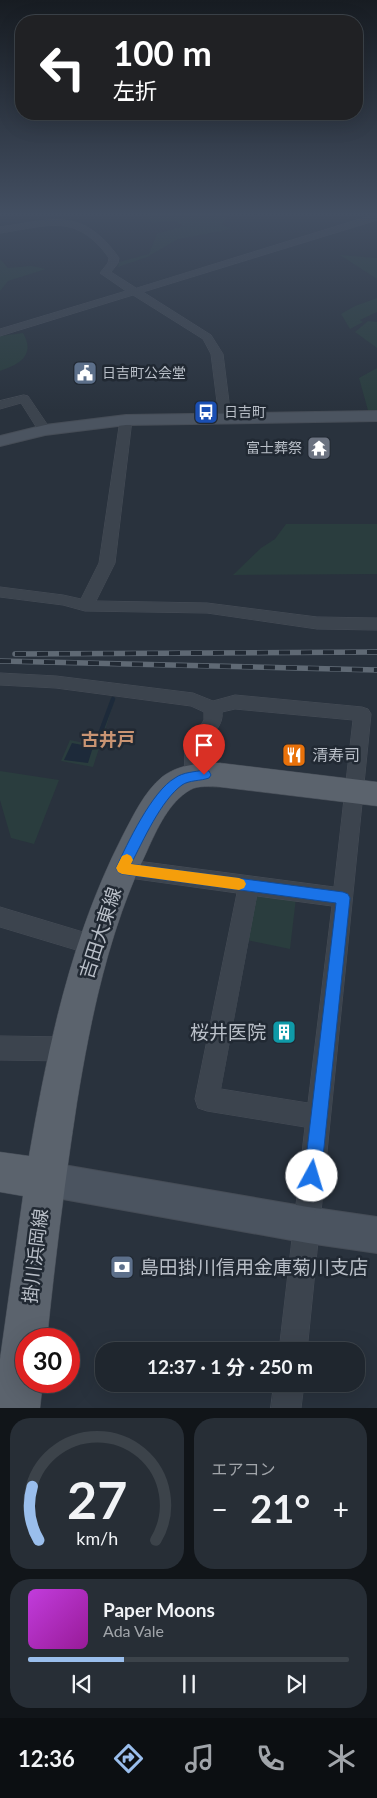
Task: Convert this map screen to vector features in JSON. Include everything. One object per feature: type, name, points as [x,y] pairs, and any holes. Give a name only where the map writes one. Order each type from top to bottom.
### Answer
[{"type":"main road","name":"吉田大東線","points":[[46,1180],[67,1049],[93,945],[122,868],[158,804],[178,782],[193,776],[220,775],[366,793]]},
{"type":"main road","points":[[0,1172],[46,1180]]},
{"type":"main road","name":"掛川浜岡線","points":[[18,1408],[36,1244],[46,1180]]},
{"type":"street","points":[[115,280],[207,337],[217,354],[225,418]]},
{"type":"street","points":[[0,333],[176,280]]},
{"type":"street","points":[[0,405],[24,399],[46,430]]},
{"type":"street","points":[[0,441],[46,430],[126,420],[377,416]]},
{"type":"street","points":[[85,606],[107,563],[126,420]]},
{"type":"street","points":[[0,592],[63,600],[85,606],[207,608],[317,623],[377,624]]},
{"type":"street","points":[[0,679],[64,682],[192,700],[212,708],[235,702],[362,714],[366,793],[343,898],[308,1225],[293,1342]]},
{"type":"street","points":[[193,776],[194,750],[212,722],[214,715],[212,708]]},
{"type":"street","points":[[122,868],[343,898]]},
{"type":"street","points":[[250,885],[207,1100],[319,1117]]},
{"type":"street","points":[[0,917],[93,945]]},
{"type":"street","points":[[0,1048],[67,1049]]},
{"type":"street","points":[[46,1180],[377,1235]]},
{"type":"street","points":[[286,1408],[288,1392]]},
{"type":"shaded area","points":[[0,280],[12,280],[8,281],[0,291]]},
{"type":"shaded area","points":[[377,298],[377,312],[360,320],[363,322],[350,329],[341,314],[355,306]]},
{"type":"shaded area","points":[[368,321],[377,322],[377,348],[355,332]]},
{"type":"shaded area","points":[[23,333],[28,347],[24,358],[13,366],[0,371],[0,336]]},
{"type":"shaded area","points":[[377,368],[377,414],[369,414],[359,378]]},
{"type":"shaded area","points":[[286,524],[377,524],[377,574],[233,575],[261,548],[275,539]]},
{"type":"shaded area","points":[[111,698],[115,699],[93,767],[61,761],[70,740],[89,744],[92,741],[96,741]]},
{"type":"shaded area","points":[[0,771],[59,780],[34,844],[11,838],[0,800]]},
{"type":"shaded area","points":[[262,894],[296,898],[290,949],[247,940],[256,897]]},
{"type":"water","points":[[72,743],[93,747],[88,763],[64,760]]},
{"type":"waterway","points":[[93,747],[96,745],[113,699]]},
{"type":"railway","points":[[15,654],[377,652]]},
{"type":"railway","points":[[0,661],[377,670]]},
{"type":"slow traffic","points":[[127,860],[122,868],[239,884]]},
{"type":"place","name":"日吉町公会堂","points":[[85,373]]},
{"type":"place","name":"日吉町","points":[[206,412]]},
{"type":"place","name":"富士葬祭","points":[[319,448]]},
{"type":"place","name":"清寿司","points":[[294,755]]},
{"type":"place","name":"桜井医院","points":[[284,1032]]},
{"type":"place","name":"島田掛川信用金庫菊川支店","points":[[122,1267]]},
{"type":"district","name":"古井戸","points":[[108,740]]},
{"type":"route","points":[[204,775],[185,778],[168,791],[149,818],[122,868],[343,898],[312,1176]]}]
